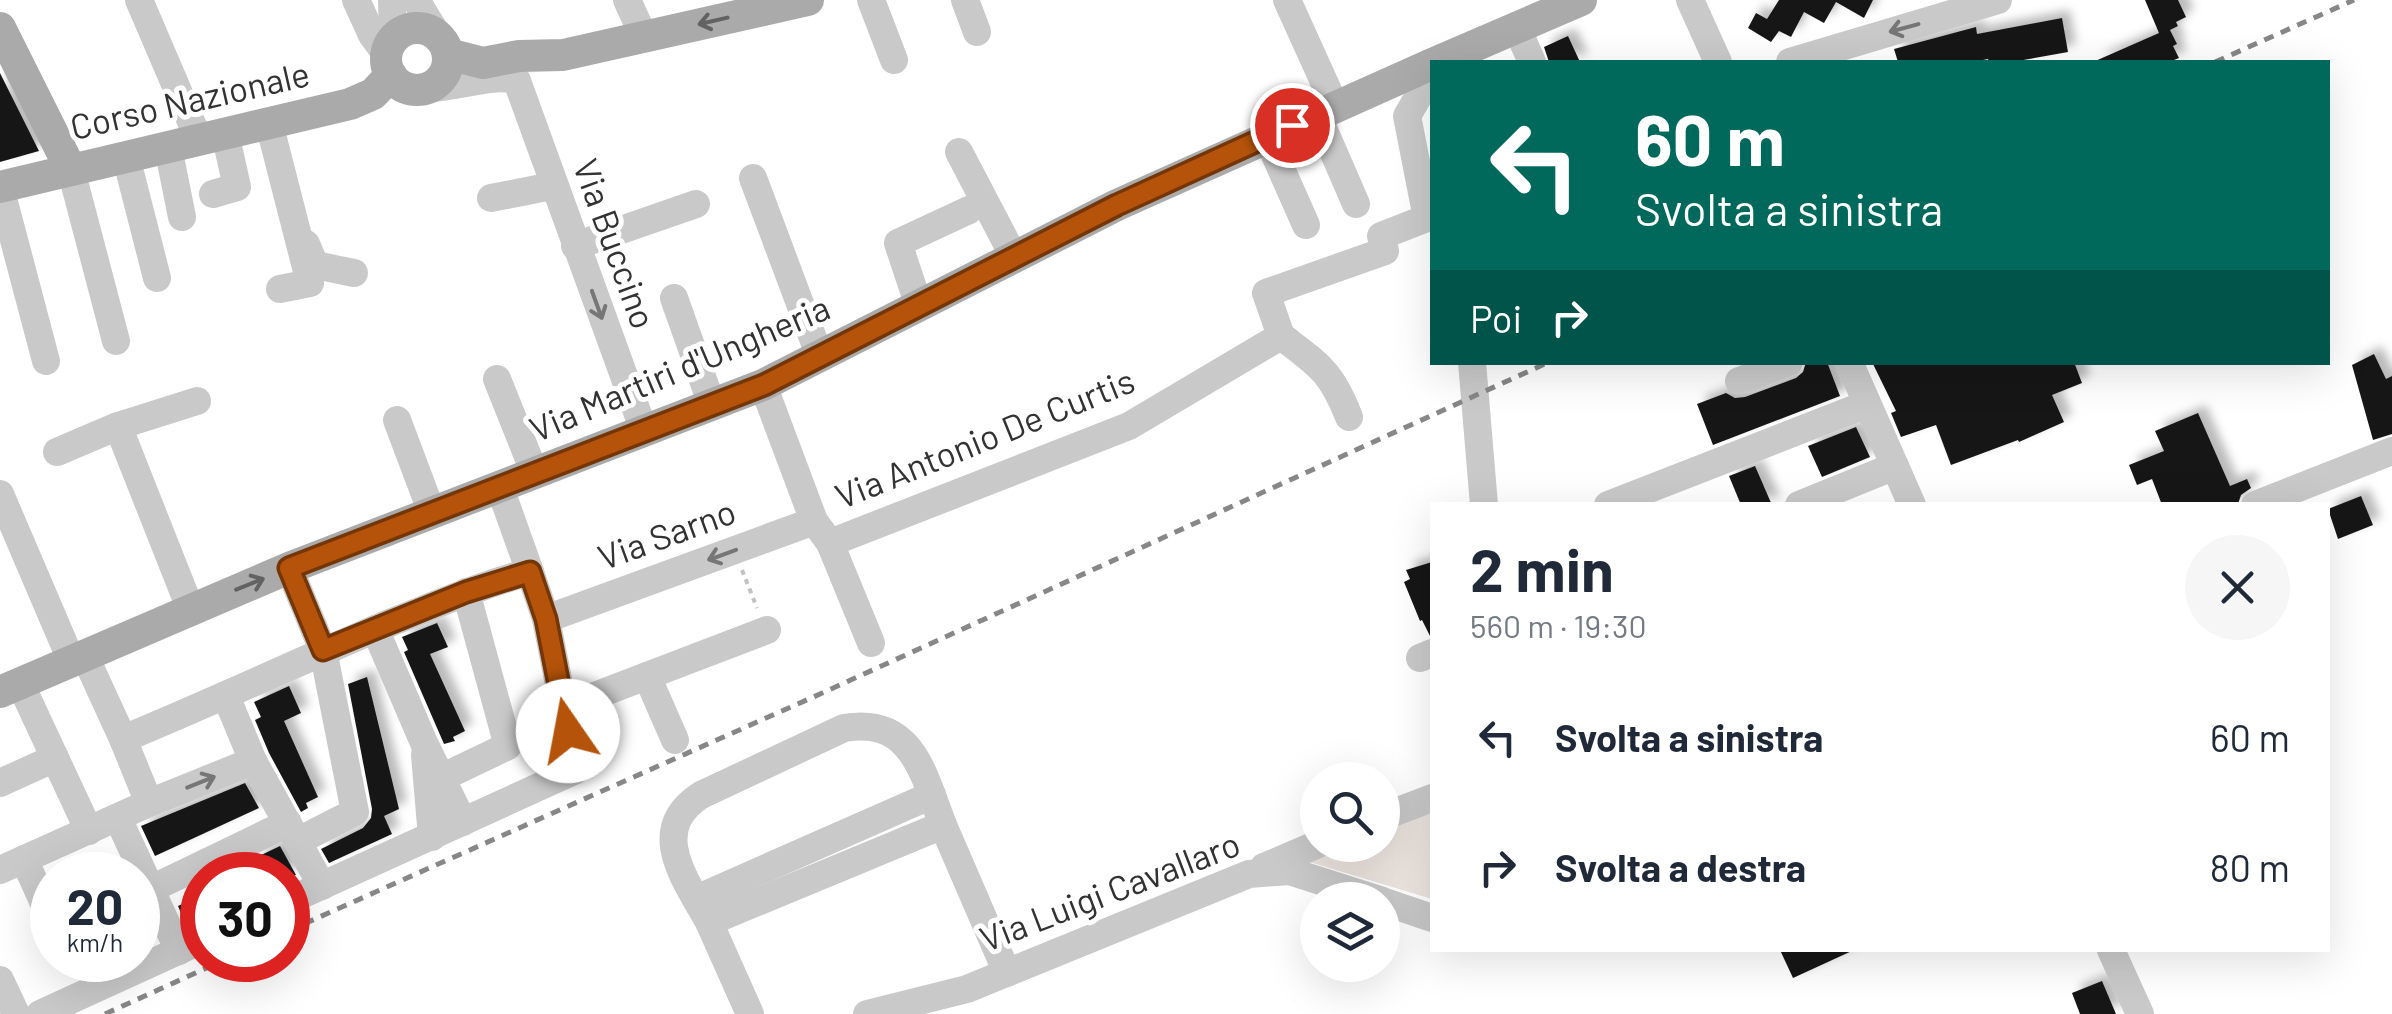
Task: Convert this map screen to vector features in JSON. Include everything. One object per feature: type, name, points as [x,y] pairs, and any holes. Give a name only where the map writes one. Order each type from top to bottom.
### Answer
[{"type":"main road","points":[[443,45],[443,75],[427,88],[406,88],[390,56],[401,32],[420,28],[443,45],[483,63],[519,56],[563,55],[808,0]]},
{"type":"main road","name":"Via Martiri d'Ungheria","points":[[1452,60],[1580,0]]},
{"type":"main road","points":[[0,28],[71,170]]},
{"type":"main road","name":"Corso Nazionale","points":[[0,186],[362,100],[372,94],[390,56]]},
{"type":"main road","name":"Via Martiri d'Ungheria","points":[[10,688],[289,568],[764,385],[1014,257],[1267,136],[1426,73]]},
{"type":"street","points":[[139,0],[197,140],[238,186],[213,194]]},
{"type":"street","points":[[356,0],[372,35],[390,56]]},
{"type":"street","points":[[390,56],[392,0]]},
{"type":"street","points":[[416,0],[443,45]]},
{"type":"street","points":[[627,0],[644,37]]},
{"type":"street","points":[[871,0],[894,60]]},
{"type":"street","points":[[965,0],[977,32]]},
{"type":"street","points":[[1287,0],[1356,204]]},
{"type":"street","points":[[1690,0],[1717,60]]},
{"type":"street","points":[[1797,60],[1998,0]]},
{"type":"street","points":[[1517,28],[1531,60]]},
{"type":"street","points":[[427,88],[459,87],[498,78],[516,81],[563,55]]},
{"type":"street","points":[[1426,73],[1430,104]]},
{"type":"street","points":[[1349,417],[1336,385],[1281,336],[1266,294],[1385,251],[1381,236],[1426,218],[1407,116],[1426,73]]},
{"type":"street","name":"Via Buccino","points":[[516,81],[644,431]]},
{"type":"street","points":[[268,123],[310,283],[280,289]]},
{"type":"street","points":[[1267,136],[1306,226]]},
{"type":"street","points":[[182,217],[197,140]]},
{"type":"street","points":[[959,152],[974,200],[1014,257]]},
{"type":"street","points":[[126,157],[158,278]]},
{"type":"street","points":[[71,170],[116,341]]},
{"type":"street","points":[[753,178],[820,357]]},
{"type":"street","points":[[0,186],[46,361]]},
{"type":"street","points":[[491,198],[552,186]]},
{"type":"street","points":[[903,225],[974,200]]},
{"type":"street","points":[[918,306],[898,243],[974,200]]},
{"type":"street","points":[[575,246],[696,204]]},
{"type":"street","points":[[296,231],[315,266],[354,273]]},
{"type":"street","points":[[674,298],[712,405]]},
{"type":"street","name":"Via Antonio De Curtis","points":[[822,532],[1129,426],[1281,336]]},
{"type":"street","points":[[1739,382],[1782,365]]},
{"type":"street","points":[[1850,365],[1911,502]]},
{"type":"street","points":[[1473,371],[1484,502]]},
{"type":"street","points":[[497,379],[535,474]]},
{"type":"street","points":[[764,385],[871,642]]},
{"type":"street","points":[[57,452],[118,426],[196,402]]},
{"type":"street","points":[[1616,502],[1867,404]]},
{"type":"street","points":[[397,420],[432,514]]},
{"type":"street","points":[[118,426],[190,608]]},
{"type":"street","points":[[2264,502],[2392,451]]},
{"type":"street","points":[[1807,502],[1895,466]]},
{"type":"street","points":[[310,892],[576,770],[546,619],[500,488]]},
{"type":"street","points":[[0,494],[77,657],[122,739],[150,804]]},
{"type":"street","name":"Via Sarno","points":[[546,619],[734,551],[822,532]]},
{"type":"street","points":[[160,885],[293,832],[355,812],[323,650],[289,568]]},
{"type":"street","points":[[122,739],[323,650],[466,592],[530,572]]},
{"type":"street","points":[[441,778],[508,746],[466,592]]},
{"type":"street","points":[[376,629],[424,743],[463,822]]},
{"type":"street","points":[[562,708],[767,630]]},
{"type":"street","points":[[646,676],[675,740]]},
{"type":"street","points":[[10,688],[49,746],[89,830]]},
{"type":"street","points":[[226,696],[253,761],[322,886]]},
{"type":"street","points":[[750,1014],[673,849],[677,817],[687,804],[844,728],[862,725],[898,736],[912,750],[1007,973]]},
{"type":"street","points":[[424,743],[432,837]]},
{"type":"street","points":[[0,783],[49,746]]},
{"type":"street","points":[[30,888],[12,864],[253,761]]},
{"type":"street","points":[[703,910],[932,796]]},
{"type":"street","points":[[1400,810],[1430,799]]},
{"type":"street","points":[[118,818],[134,852]]},
{"type":"street","points":[[703,910],[943,824]]},
{"type":"street","points":[[1249,874],[1300,852]]},
{"type":"street","name":"Via Luigi Cavallaro","points":[[867,1014],[940,998],[1249,874],[1290,871],[1325,882]]},
{"type":"street","points":[[160,902],[180,930]]},
{"type":"street","name":"Via Luigi Cavallaro","points":[[1400,907],[1430,917]]},
{"type":"street","points":[[2113,952],[2140,1014]]},
{"type":"street","points":[[0,980],[16,1014]]},
{"type":"street","points":[[40,1014],[91,982]]},
{"type":"path","points":[[734,551],[767,630]]},
{"type":"shaded area","points":[[1430,808],[1430,898],[1400,889],[1400,882],[1376,882],[1310,862],[1400,862],[1400,821]]},
{"type":"building","points":[[1779,0],[1873,0],[1864,18],[1836,2],[1824,23],[1804,12],[1791,37],[1779,31],[1771,42],[1748,28],[1756,13],[1767,19]]},
{"type":"building","points":[[2145,0],[2178,0],[2186,17],[2170,30],[2179,58],[2098,60],[2159,33]]},
{"type":"building","points":[[2062,18],[2068,52],[2023,60],[1897,60],[1894,49],[1976,27],[1977,34]]},
{"type":"building","points":[[1568,36],[1579,60],[1548,60],[1544,47]]},
{"type":"building","points":[[0,73],[39,151],[0,162]]},
{"type":"building","points":[[2374,354],[2386,379],[2392,376],[2392,434],[2373,440],[2352,365]]},
{"type":"building","points":[[1805,365],[1828,365],[1840,396],[1713,445],[1697,404],[1726,393],[1735,398],[1745,397],[1803,372]]},
{"type":"building","points":[[1873,365],[2075,365],[2082,383],[2052,395],[2064,422],[1951,465],[1936,425],[1901,437],[1891,413],[1896,411]]},
{"type":"building","points":[[2198,413],[2230,486],[2247,479],[2251,488],[2239,502],[2161,502],[2152,479],[2137,485],[2129,465],[2164,451],[2155,431]]},
{"type":"building","points":[[1856,427],[1870,457],[1822,477],[1808,446]]},
{"type":"building","points":[[1755,466],[1771,502],[1740,502],[1729,476]]},
{"type":"building","points":[[2361,496],[2373,525],[2338,539],[2330,508]]},
{"type":"building","points":[[1430,563],[1430,636],[1404,582],[1410,579],[1406,570]]},
{"type":"building","points":[[437,623],[448,647],[430,654],[465,731],[453,737],[455,741],[444,744],[404,652],[408,650],[402,637]]},
{"type":"building","points":[[367,677],[399,809],[384,816],[392,834],[329,863],[321,849],[363,828],[371,818],[348,684]]},
{"type":"building","points":[[289,686],[301,713],[284,721],[318,797],[306,803],[308,808],[301,812],[255,720],[261,717],[254,702]]},
{"type":"building","points":[[245,783],[259,808],[160,854],[153,852],[141,826]]},
{"type":"building","points":[[1781,952],[1850,952],[1793,978]]},
{"type":"building","points":[[2102,981],[2116,1014],[2080,1014],[2072,993]]},
{"type":"railway","points":[[2219,60],[2354,0]]},
{"type":"railway","points":[[310,921],[1542,365]]},
{"type":"railway","points":[[105,1014],[180,980]]},
{"type":"route","points":[[568,731],[546,619],[530,572],[466,592],[323,650],[289,568],[764,385],[1117,205],[1292,125]]}]
